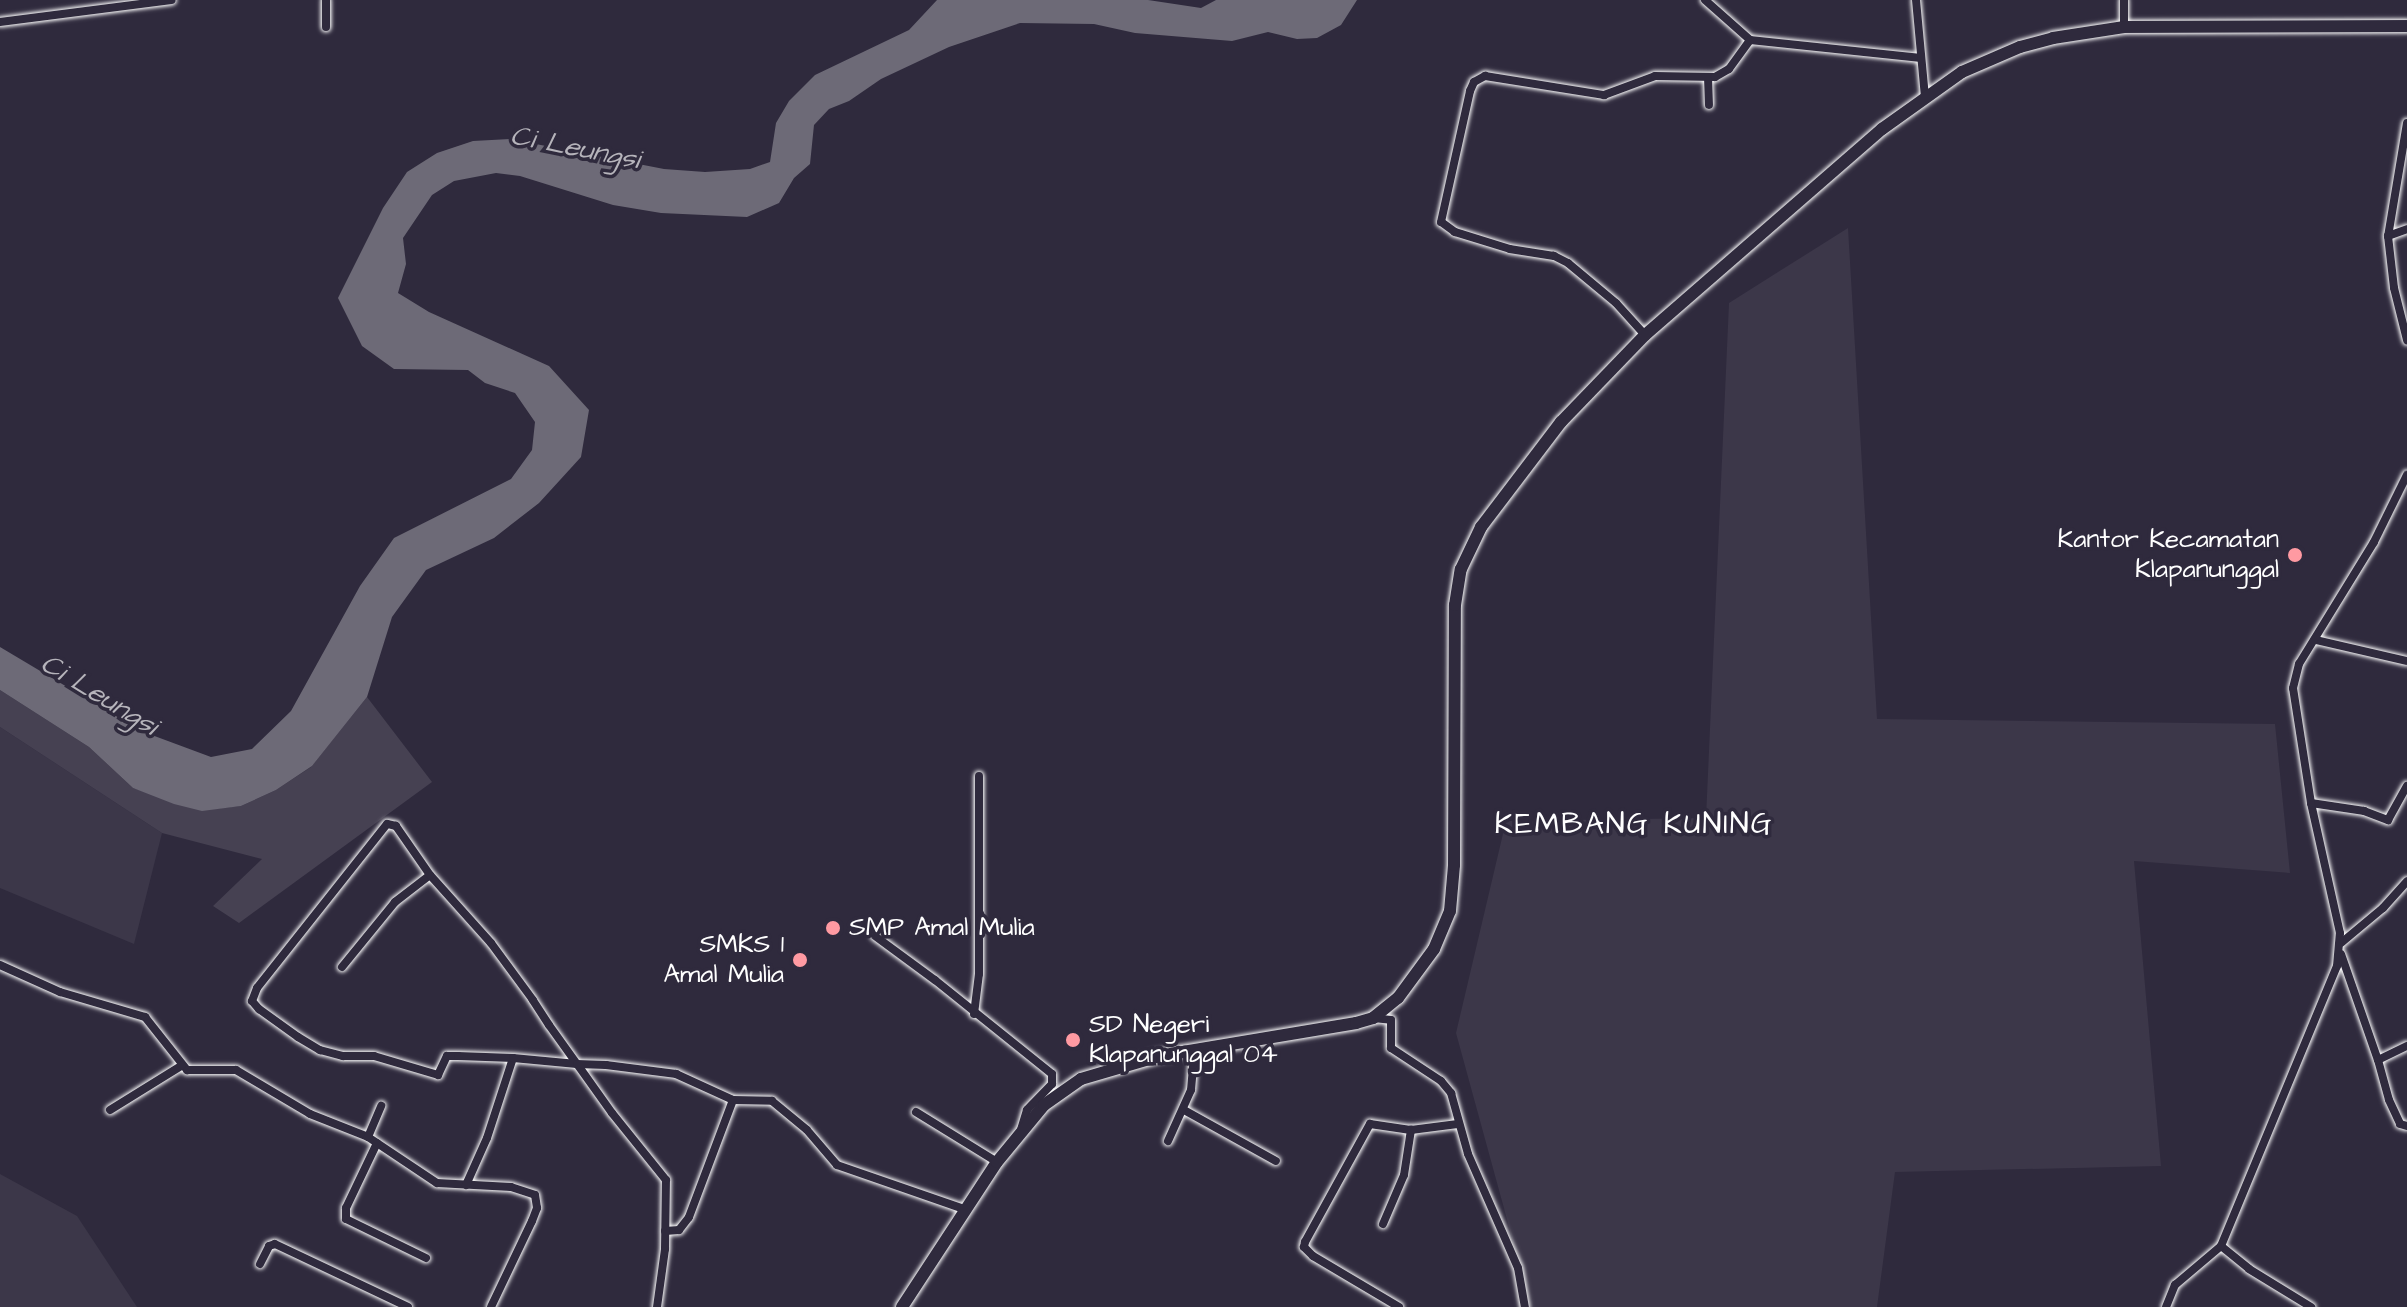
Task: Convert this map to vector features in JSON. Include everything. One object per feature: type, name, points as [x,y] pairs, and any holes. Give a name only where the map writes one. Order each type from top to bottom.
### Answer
[{"type":"main road","points":[[902,1307],[997,1162],[1044,1105],[1081,1079],[1122,1064],[1373,1018],[1398,998],[1423,966],[1450,911],[1454,865],[1454,634],[1461,569],[1481,527],[1561,422],[1645,335],[1882,129],[1962,72],[2020,47],[2053,38],[2124,27],[2407,26]]},
{"type":"street","points":[[0,22],[170,0]]},
{"type":"street","points":[[326,0],[326,27]]},
{"type":"street","points":[[1705,0],[1750,40],[1921,58]]},
{"type":"street","points":[[1916,0],[1925,97]]},
{"type":"street","points":[[2124,0],[2124,27]]},
{"type":"street","points":[[1645,335],[1616,303],[1568,263],[1554,256],[1510,249],[1446,228],[1440,217],[1474,82],[1485,76],[1604,95],[1655,76],[1708,77],[1723,74],[1750,40]]},
{"type":"street","points":[[1708,77],[1709,105]]},
{"type":"street","points":[[2407,123],[2388,236],[2394,288],[2407,340]]},
{"type":"street","points":[[2388,236],[2407,229]]},
{"type":"street","points":[[2407,475],[2374,542],[2299,664],[2293,688],[2311,803],[2341,954],[2389,1100],[2400,1124],[2407,1126]]},
{"type":"street","points":[[2316,640],[2407,661]]},
{"type":"street","points":[[974,1014],[979,974],[979,776]]},
{"type":"street","points":[[2311,803],[2364,811],[2388,820],[2407,786]]},
{"type":"street","points":[[657,1307],[665,1231],[666,1180],[577,1064],[491,943],[430,875],[396,826],[387,824],[257,988],[252,1001],[320,1050],[343,1056],[374,1056],[438,1075],[447,1056],[513,1058],[577,1064],[676,1074],[733,1100],[772,1101],[807,1130],[837,1165],[964,1209]]},
{"type":"street","points":[[342,967],[395,902],[430,875]]},
{"type":"street","points":[[2341,943],[2383,908],[2407,881]]},
{"type":"street","points":[[875,936],[1052,1074],[1052,1084],[1027,1110],[1020,1136]]},
{"type":"street","points":[[2166,1307],[2175,1285],[2221,1246],[2341,954]]},
{"type":"street","points":[[0,965],[60,992],[145,1017],[181,1066],[194,1071],[236,1070],[310,1114],[368,1137],[437,1183],[511,1187],[537,1198],[532,1221],[491,1307]]},
{"type":"street","points":[[1373,1018],[1391,1020],[1391,1048],[1447,1087],[1473,1169],[1512,1253],[1525,1307]]},
{"type":"street","points":[[2378,1060],[2407,1046]]},
{"type":"street","points":[[1168,1141],[1191,1090],[1194,1052]]},
{"type":"street","points":[[466,1185],[487,1138],[513,1058]]},
{"type":"street","points":[[110,1110],[181,1066]]},
{"type":"street","points":[[665,1231],[679,1230],[689,1217],[733,1100]]},
{"type":"street","points":[[368,1137],[381,1106]]},
{"type":"street","points":[[1184,1110],[1276,1161]]},
{"type":"street","points":[[916,1112],[997,1162]]},
{"type":"street","points":[[1399,1307],[1304,1247],[1370,1124],[1411,1130],[1458,1124]]},
{"type":"street","points":[[1383,1224],[1404,1175],[1411,1130]]},
{"type":"street","points":[[377,1143],[346,1208],[346,1219],[426,1258]]},
{"type":"street","points":[[260,1264],[269,1246],[275,1244],[408,1307]]},
{"type":"street","points":[[2221,1246],[2249,1269],[2311,1307]]},
{"type":"shaded area","points":[[937,0],[1148,0],[1201,8],[1216,0],[1357,0],[1341,25],[1317,38],[1297,39],[1268,32],[1232,41],[1135,33],[1094,24],[1020,23],[949,47],[881,79],[849,101],[829,109],[814,125],[810,164],[794,178],[779,203],[747,217],[661,213],[613,205],[520,176],[496,173],[454,181],[432,195],[403,238],[406,264],[398,293],[429,312],[549,366],[589,410],[581,457],[539,503],[494,538],[426,570],[392,617],[367,697],[312,766],[276,790],[241,806],[202,811],[133,788],[89,747],[0,690],[0,647],[141,731],[211,757],[252,749],[291,711],[360,586],[394,538],[511,479],[532,450],[535,422],[515,393],[485,383],[468,370],[394,369],[362,346],[338,298],[383,208],[407,172],[437,153],[473,141],[510,139],[664,169],[705,172],[750,169],[770,162],[776,123],[789,101],[815,75],[909,30]]},
{"type":"shaded area","points":[[1848,228],[1877,719],[2275,724],[2290,873],[2134,861],[2161,1166],[1895,1172],[1877,1307],[1531,1307],[1456,1033],[1506,821],[1706,818],[1729,303]]},
{"type":"shaded area","points":[[0,690],[89,747],[133,788],[202,810],[241,806],[276,790],[311,767],[367,697],[432,782],[239,923],[213,906],[262,859],[162,833],[0,727]]},
{"type":"shaded area","points":[[0,727],[162,833],[134,944],[0,888]]},
{"type":"shaded area","points":[[0,1174],[77,1216],[137,1307],[0,1307]]},
{"type":"place","name":"Kantor Kecamatan Klapanunggal","points":[[2295,555]]},
{"type":"place","name":"SMP Amal Mulia","points":[[833,928]]},
{"type":"place","name":"SMKS 1 Amal Mulia","points":[[800,960]]},
{"type":"place","name":"SD Negeri Klapanunggal 04","points":[[1073,1040]]},
{"type":"district","name":"KEMBANG KUNING","points":[[1634,824]]},
{"type":"water label","name":"Ci Leungsi","points":[[575,148]]},
{"type":"water label","name":"Ci Leungsi","points":[[99,695]]}]
